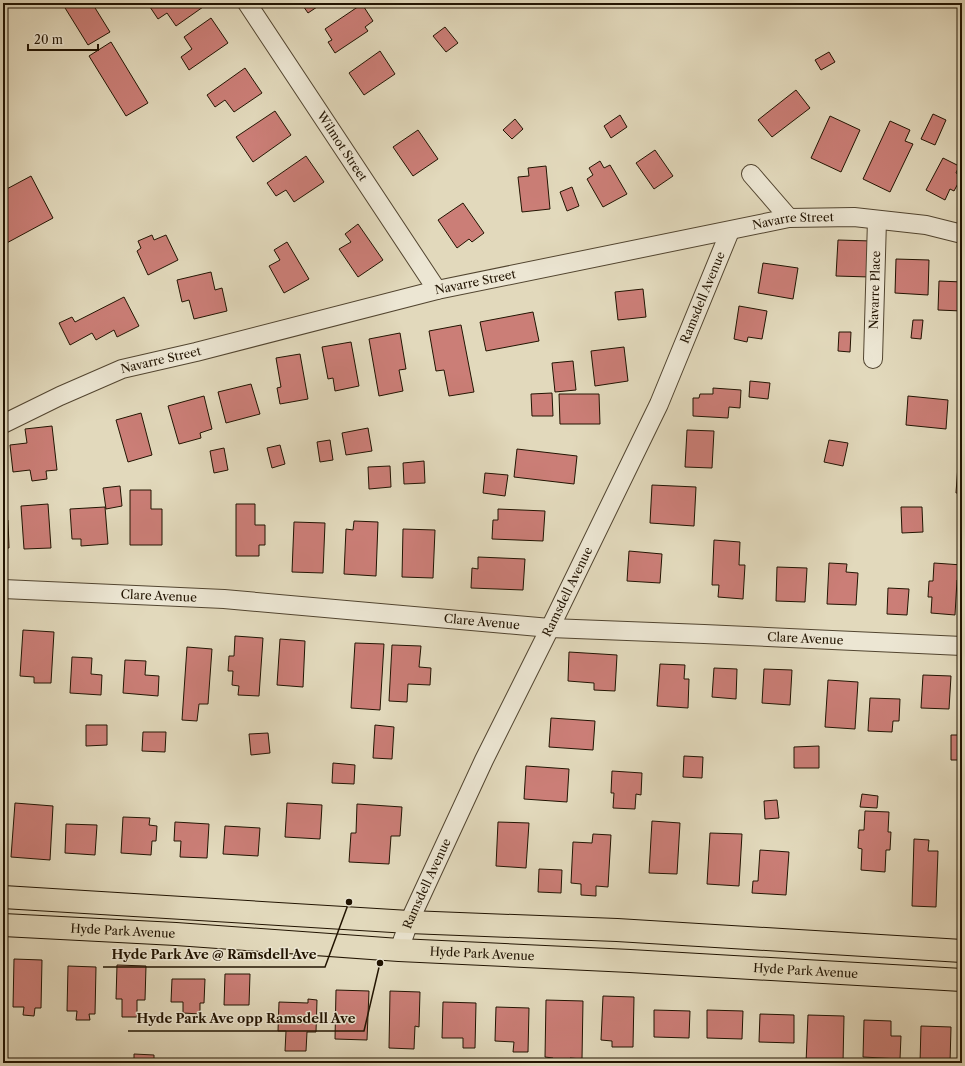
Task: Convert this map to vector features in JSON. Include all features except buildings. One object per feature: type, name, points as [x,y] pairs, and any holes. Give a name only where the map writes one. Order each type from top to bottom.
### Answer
[{"type":"main road","points":[[3,897],[409,922],[617,930],[962,951]]},
{"type":"main road","name":"Hyde Park Avenue","points":[[3,925],[176,934],[400,950],[630,961],[962,980]]},
{"type":"street","name":"Wilmot Street","points":[[247,3],[437,290]]},
{"type":"street","points":[[751,174],[789,218]]},
{"type":"street","name":"Navarre Street","points":[[3,424],[60,396],[122,369],[196,352],[437,290],[789,218],[854,217],[926,225],[962,234]]},
{"type":"street","name":"Navarre Place","points":[[873,359],[877,220]]},
{"type":"street","name":"Ramsdell Avenue","points":[[400,950],[409,922],[484,760],[659,404],[730,231]]},
{"type":"street","name":"Clare Avenue","points":[[3,590],[224,599],[550,628],[962,646]]},
{"type":"place","name":"Hyde Park Ave @ Ramsdell Ave","points":[[349,902]]},
{"type":"place","name":"Hyde Park Ave opp Ramsdell Ave","points":[[380,963]]}]
